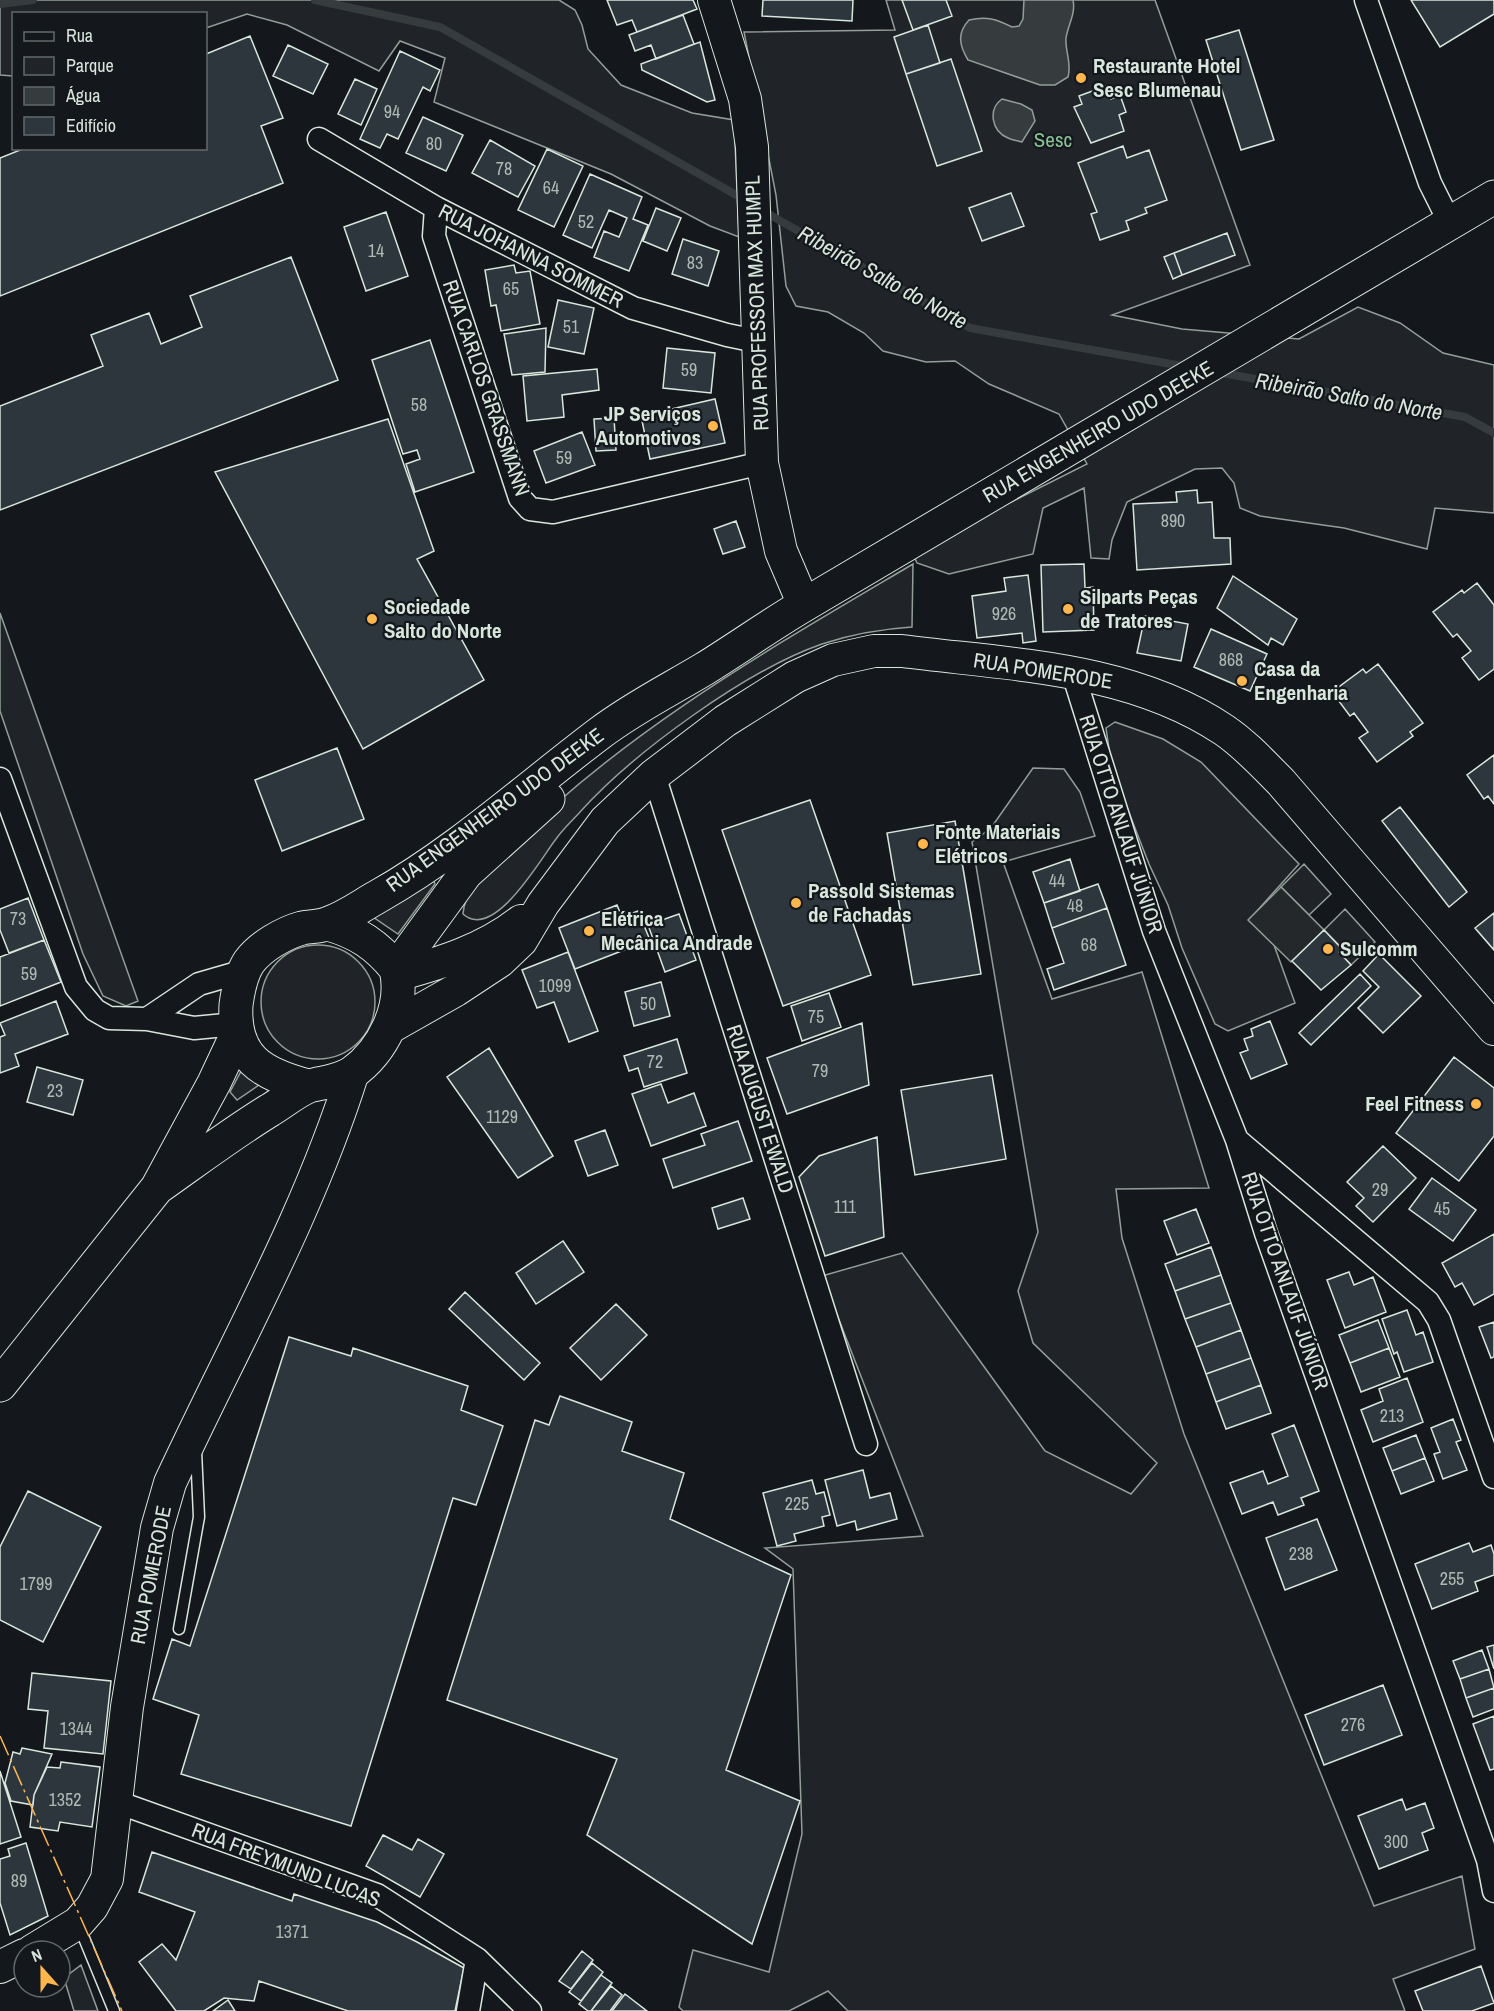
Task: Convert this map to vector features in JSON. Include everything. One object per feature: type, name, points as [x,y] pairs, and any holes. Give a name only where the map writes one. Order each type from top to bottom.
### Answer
[{"type":"main road","name":"RUA ENGENHEIRO UDO DEEKE","points":[[0,1385],[157,1188],[214,1083],[237,1028],[237,993],[244,971],[251,960],[280,937],[301,928],[328,924],[407,881],[603,731],[804,604],[1494,197]]},
{"type":"main road","name":"RUA ENGENHEIRO UDO DEEKE","points":[[157,1188],[249,1123],[312,1086],[353,1072],[378,1047],[389,1028],[394,1012],[396,972],[466,873],[517,825],[704,669]]},
{"type":"main road","points":[[328,924],[364,938],[384,954],[396,972]]},
{"type":"main road","points":[[237,1028],[250,1060],[276,1078],[312,1086]]},
{"type":"street","name":"RUA PROFESSOR MAX HUMPL","points":[[714,0],[745,99],[752,147],[756,341],[762,463],[781,551],[804,604]]},
{"type":"street","points":[[1366,0],[1430,183],[1450,223]]},
{"type":"street","name":"RUA JOHANNA SOMMER","points":[[319,139],[436,208],[633,309],[756,341]]},
{"type":"street","name":"RUA CARLOS GRASSMANN","points":[[436,208],[434,236],[520,498],[530,509],[553,512],[762,463]]},
{"type":"street","name":"RUA POMERODE","points":[[389,1028],[456,990],[500,961],[521,941],[543,904],[605,820],[654,775],[725,721],[795,677],[833,660],[874,651],[902,651],[1114,680],[1163,698],[1223,729],[1254,754],[1326,833],[1494,1029]]},
{"type":"street","name":"RUA OTTO ANLAUF JÚNIOR","points":[[1073,673],[1155,931],[1236,1140],[1266,1233],[1491,1859],[1494,1891]]},
{"type":"street","name":"RUA AUGUST EWALD","points":[[654,775],[866,1443]]},
{"type":"street","points":[[0,779],[76,987],[95,1010],[109,1018],[147,1019],[194,1028],[237,1028]]},
{"type":"street","name":"RUA POMERODE","points":[[396,972],[465,954],[492,941],[543,904]]},
{"type":"street","points":[[147,1019],[199,984],[244,971]]},
{"type":"street","name":"RUA POMERODE","points":[[52,1939],[78,1923],[93,1907],[107,1879],[127,1707],[157,1528],[170,1483],[295,1224],[335,1127],[353,1072]]},
{"type":"street","points":[[312,1086],[327,1100],[335,1127]]},
{"type":"street","points":[[1236,1140],[1428,1302],[1439,1320],[1494,1477]]},
{"type":"street","name":"RUA FREYMUND LUCAS","points":[[117,1802],[377,1895],[477,1959],[530,2011]]},
{"type":"street","points":[[468,2011],[477,1959]]},
{"type":"lane","points":[[179,1629],[199,1517],[195,1430]]},
{"type":"lane","points":[[78,1923],[114,2011]]},
{"type":"green space","points":[[0,0],[559,0],[575,10],[582,25],[588,49],[621,85],[692,113],[734,120],[739,237],[710,226],[611,174],[434,102],[445,58],[400,41],[379,71],[287,25],[247,14],[207,28],[207,12],[12,12],[12,76],[0,75]]},
{"type":"green space","name":"Sesc","points":[[886,0],[1155,0],[1250,265],[1112,315],[1182,329],[1299,339],[1358,307],[1400,323],[1443,353],[1494,365],[1494,513],[1435,508],[1427,549],[1344,528],[1260,516],[1240,508],[1234,483],[1222,468],[1195,469],[1127,502],[1112,540],[1109,559],[1091,558],[1084,488],[1043,508],[1033,554],[949,574],[917,563],[912,552],[1087,464],[1059,414],[989,384],[955,361],[926,362],[883,351],[864,333],[828,312],[796,306],[786,286],[776,195],[744,32],[895,30]]},
{"type":"green space","points":[[913,564],[912,627],[867,632],[822,644],[792,656],[727,693],[661,739],[603,789],[562,832],[516,894],[502,908],[488,917],[475,920],[463,914],[468,896],[485,872],[550,809],[598,768],[648,730],[752,660]]},
{"type":"green space","points":[[0,613],[138,1001],[126,1006],[103,996],[83,954],[0,711]]},
{"type":"green space","points":[[1115,722],[1163,739],[1201,762],[1299,864],[1249,920],[1274,945],[1295,1003],[1228,1031],[1215,1024],[1182,948],[1168,905],[1149,864],[1111,762],[1106,728]]},
{"type":"green space","points":[[1033,768],[1064,769],[1080,792],[1095,836],[1003,862],[1052,999],[1142,972],[1209,1188],[1116,1189],[1122,1238],[1184,1434],[1374,1906],[1462,1876],[1475,1949],[1393,1979],[1405,2011],[848,2011],[828,1991],[789,2011],[683,2011],[679,2007],[693,1950],[769,1972],[802,1834],[793,1569],[765,1548],[923,1536],[822,1276],[902,1253],[1045,1451],[1131,1494],[1157,1463],[1033,1343],[1018,1291],[1038,1232],[972,842],[991,828]]},
{"type":"green space","points":[[1304,864],[1331,894],[1309,915],[1281,887]]},
{"type":"green space","points":[[433,879],[435,884],[398,934],[373,917]]},
{"type":"green space","points":[[1345,909],[1375,942],[1351,965],[1339,952],[1342,948],[1324,930]]},
{"type":"green space","points":[[318,945],[340,949],[350,954],[366,970],[371,980],[375,1002],[371,1024],[366,1034],[350,1050],[340,1055],[318,1059],[296,1055],[286,1050],[270,1034],[265,1024],[261,1002],[265,980],[270,970],[286,954],[296,949]]},
{"type":"green space","points":[[246,1062],[262,1083],[237,1100],[230,1092]]},
{"type":"green space","points":[[81,1965],[98,2011],[74,2011],[70,1999],[72,1972]]},
{"type":"shaded area","points":[[1281,887],[1324,930],[1291,962],[1248,920]]},
{"type":"water","points":[[1024,0],[1073,0],[1073,14],[1066,38],[1068,77],[1055,85],[1040,85],[968,60],[963,49],[961,34],[969,20],[986,18],[1012,27],[1019,26],[1023,19]]},
{"type":"water","points":[[1002,99],[1021,104],[1032,110],[1035,121],[1022,142],[1002,135],[995,125],[993,114]]},
{"type":"building","points":[[607,0],[693,0],[697,9],[637,32],[632,20],[617,25]]},
{"type":"building","points":[[763,0],[853,0],[852,21],[762,16]]},
{"type":"building","points":[[902,0],[946,0],[952,16],[913,30]]},
{"type":"building","points":[[1411,0],[1494,0],[1494,14],[1440,47]]},
{"type":"building","points":[[683,15],[694,44],[656,59],[651,45],[635,51],[629,35]]},
{"type":"building","points":[[928,25],[940,63],[906,74],[894,37]]},
{"type":"building","points":[[1239,30],[1274,140],[1241,150],[1206,40]]},
{"type":"building","points":[[250,36],[283,118],[261,126],[283,183],[0,296],[0,158],[20,150],[207,150],[207,54]]},
{"type":"building","points":[[700,42],[715,100],[707,102],[642,70],[641,64]]},
{"type":"building","points":[[288,45],[328,64],[313,94],[273,76]]},
{"type":"building","points":[[400,51],[440,70],[430,91],[423,87],[398,139],[387,134],[380,148],[360,139]]},
{"type":"building","points":[[951,59],[982,151],[937,166],[906,74]]},
{"type":"building","points":[[355,79],[377,89],[361,125],[338,114]]},
{"type":"building","points":[[1106,86],[1111,99],[1120,95],[1126,112],[1119,115],[1124,131],[1091,143],[1074,107],[1082,104],[1079,96]]},
{"type":"building","points":[[423,117],[463,135],[446,171],[406,153]]},
{"type":"building","points":[[490,140],[535,166],[518,197],[472,173]]},
{"type":"building","points":[[1123,146],[1127,158],[1149,150],[1167,200],[1145,208],[1147,213],[1126,221],[1129,230],[1100,240],[1091,214],[1097,212],[1078,163]]},
{"type":"building","points":[[547,149],[583,166],[554,227],[518,210]]},
{"type":"building","points":[[590,174],[642,197],[633,219],[648,225],[629,271],[594,257],[604,231],[619,237],[627,218],[609,210],[592,248],[563,235]]},
{"type":"building","points":[[1011,193],[1024,226],[982,241],[969,208]]},
{"type":"building","points":[[656,208],[681,218],[667,251],[643,241]]},
{"type":"building","points":[[386,212],[408,276],[366,291],[344,227]]},
{"type":"building","points":[[1227,233],[1235,255],[1182,275],[1174,253]]},
{"type":"building","points":[[683,239],[719,251],[708,286],[672,274]]},
{"type":"building","points":[[1174,253],[1182,275],[1173,279],[1164,257]]},
{"type":"building","points":[[291,257],[338,380],[0,510],[0,406],[103,366],[91,335],[149,313],[161,344],[202,327],[190,296]]},
{"type":"building","points":[[514,265],[516,273],[530,271],[540,324],[501,331],[496,305],[491,306],[485,270]]},
{"type":"building","points":[[558,300],[594,308],[584,354],[548,347]]},
{"type":"building","points":[[546,328],[545,372],[512,375],[504,334]]},
{"type":"building","points":[[430,340],[474,472],[415,492],[406,464],[420,459],[417,450],[403,454],[372,360]]},
{"type":"building","points":[[667,348],[715,353],[711,393],[663,388]]},
{"type":"building","points":[[597,369],[599,390],[562,395],[564,417],[527,421],[523,376]]},
{"type":"building","points":[[715,399],[725,443],[650,459],[641,416]]},
{"type":"building","points":[[614,418],[616,450],[596,451],[594,419]]},
{"type":"building","name":"Sociedade Salto do Norte","points":[[388,419],[434,551],[417,559],[484,680],[363,749],[215,472]]},
{"type":"building","points":[[582,432],[595,465],[546,483],[534,451]]},
{"type":"building","points":[[1197,490],[1198,503],[1212,502],[1214,538],[1230,538],[1231,564],[1137,570],[1133,504],[1177,502],[1176,492]]},
{"type":"building","points":[[736,521],[745,547],[723,554],[714,529]]},
{"type":"building","name":"Silparts Peças de Tratores","points":[[1084,564],[1085,588],[1093,587],[1094,630],[1043,632],[1041,565]]},
{"type":"building","points":[[1028,575],[1036,641],[1023,643],[1022,633],[977,638],[972,596],[1006,591],[1004,578]]},
{"type":"building","points":[[1233,576],[1297,619],[1283,645],[1271,638],[1268,645],[1217,608]]},
{"type":"building","points":[[1477,583],[1494,605],[1494,669],[1479,680],[1462,658],[1471,651],[1457,634],[1453,637],[1433,612],[1462,590],[1464,593]]},
{"type":"building","points":[[1145,616],[1188,624],[1181,661],[1137,653]]},
{"type":"building","points":[[1211,629],[1267,654],[1250,691],[1194,667]]},
{"type":"building","points":[[1378,664],[1423,723],[1410,732],[1413,736],[1377,762],[1359,738],[1368,732],[1354,713],[1350,716],[1332,692],[1363,669],[1366,673]]},
{"type":"building","points":[[337,748],[364,819],[282,851],[255,780]]},
{"type":"building","points":[[1494,755],[1494,804],[1488,796],[1484,799],[1467,775]]},
{"type":"building","name":"Passold Sistemas de Fachadas","points":[[810,800],[871,975],[783,1006],[722,830]]},
{"type":"building","points":[[1400,807],[1467,892],[1449,907],[1382,821]]},
{"type":"building","points":[[955,821],[981,974],[913,985],[887,833]]},
{"type":"building","points":[[1070,859],[1080,891],[1044,903],[1033,872]]},
{"type":"building","points":[[1098,884],[1107,908],[1052,928],[1044,903]]},
{"type":"building","points":[[28,898],[44,940],[9,953],[0,930],[0,909]]},
{"type":"building","points":[[617,905],[622,917],[638,911],[650,940],[575,969],[559,928]]},
{"type":"building","points":[[1107,908],[1126,965],[1054,990],[1047,969],[1064,963],[1052,928]]},
{"type":"building","points":[[1494,913],[1494,950],[1475,928]]},
{"type":"building","points":[[679,914],[696,960],[665,972],[648,925]]},
{"type":"building","points":[[1324,930],[1342,949],[1339,952],[1351,965],[1321,990],[1292,961]]},
{"type":"building","points":[[44,940],[61,982],[0,1006],[0,957]]},
{"type":"building","points":[[568,952],[598,1031],[569,1042],[554,1002],[537,1008],[522,970]]},
{"type":"building","points":[[1379,954],[1421,996],[1383,1033],[1358,1008],[1379,987],[1363,971]]},
{"type":"building","points":[[1360,974],[1371,986],[1311,1045],[1299,1033]]},
{"type":"building","points":[[661,982],[670,1016],[634,1026],[625,992]]},
{"type":"building","points":[[829,993],[841,1027],[802,1041],[791,1006]]},
{"type":"building","points":[[56,1001],[68,1034],[15,1054],[19,1066],[0,1073],[0,1037],[5,1035],[0,1023]]},
{"type":"building","points":[[1270,1021],[1287,1064],[1251,1079],[1240,1053],[1248,1050],[1244,1039],[1253,1036],[1251,1029]]},
{"type":"building","points":[[862,1023],[869,1085],[787,1114],[767,1058]]},
{"type":"building","points":[[677,1039],[687,1073],[644,1087],[638,1068],[629,1071],[624,1056]]},
{"type":"building","points":[[489,1048],[553,1156],[518,1178],[447,1077]]},
{"type":"building","points":[[1454,1057],[1494,1088],[1494,1136],[1459,1181],[1396,1133]]},
{"type":"building","points":[[37,1067],[83,1080],[73,1115],[27,1102]]},
{"type":"building","points":[[992,1075],[1006,1159],[915,1175],[901,1090]]},
{"type":"building","points":[[661,1084],[668,1103],[694,1093],[706,1126],[651,1146],[632,1094]]},
{"type":"building","points":[[738,1121],[752,1161],[673,1188],[663,1159],[705,1145],[701,1134]]},
{"type":"building","points":[[605,1130],[618,1165],[588,1176],[575,1141]]},
{"type":"building","points":[[877,1137],[884,1237],[825,1256],[799,1177],[819,1156]]},
{"type":"building","points":[[1383,1146],[1416,1178],[1373,1222],[1356,1206],[1364,1198],[1347,1182]]},
{"type":"building","points":[[1432,1178],[1476,1210],[1453,1241],[1409,1209]]},
{"type":"building","points":[[743,1198],[750,1219],[718,1229],[712,1208]]},
{"type":"building","points":[[1196,1209],[1209,1243],[1177,1255],[1164,1221]]},
{"type":"building","points":[[1494,1234],[1494,1294],[1474,1305],[1462,1283],[1455,1287],[1442,1263]]},
{"type":"building","points":[[563,1241],[584,1272],[536,1304],[516,1273]]},
{"type":"building","points":[[1211,1247],[1221,1275],[1175,1291],[1165,1264]]},
{"type":"building","points":[[1349,1272],[1354,1285],[1373,1277],[1386,1312],[1345,1328],[1327,1280]]},
{"type":"building","points":[[1221,1275],[1231,1303],[1185,1319],[1175,1291]]},
{"type":"building","points":[[465,1292],[540,1363],[524,1380],[449,1309]]},
{"type":"building","points":[[1231,1303],[1241,1330],[1196,1347],[1185,1319]]},
{"type":"building","points":[[616,1304],[647,1335],[601,1380],[570,1348]]},
{"type":"building","points":[[1407,1310],[1416,1335],[1423,1332],[1433,1362],[1404,1372],[1397,1352],[1394,1354],[1382,1319]]},
{"type":"building","points":[[1378,1320],[1389,1348],[1350,1363],[1339,1335]]},
{"type":"building","points":[[1494,1322],[1494,1357],[1491,1358],[1479,1327]]},
{"type":"building","points":[[1241,1330],[1251,1358],[1206,1374],[1196,1347]]},
{"type":"building","points":[[289,1337],[351,1356],[353,1348],[468,1386],[461,1410],[503,1426],[476,1505],[453,1498],[351,1826],[181,1774],[199,1715],[153,1699],[172,1639],[190,1646]]},
{"type":"building","points":[[1389,1348],[1400,1377],[1361,1392],[1350,1363]]},
{"type":"building","points":[[1251,1358],[1261,1385],[1216,1402],[1206,1374]]},
{"type":"building","points":[[1407,1378],[1423,1422],[1373,1442],[1361,1410],[1383,1401],[1379,1389]]},
{"type":"building","points":[[1261,1385],[1271,1413],[1226,1429],[1216,1402]]},
{"type":"building","points":[[560,1396],[632,1422],[622,1451],[684,1473],[670,1519],[791,1575],[726,1770],[800,1801],[752,1944],[587,1835],[617,1759],[447,1700],[535,1420],[549,1425]]},
{"type":"building","points":[[1453,1419],[1461,1440],[1456,1442],[1467,1470],[1443,1479],[1434,1454],[1440,1452],[1431,1428]]},
{"type":"building","points":[[1294,1425],[1319,1491],[1301,1498],[1304,1505],[1278,1515],[1273,1502],[1242,1514],[1230,1483],[1263,1471],[1268,1484],[1288,1476],[1272,1434]]},
{"type":"building","points":[[1416,1435],[1425,1458],[1392,1471],[1383,1448]]},
{"type":"building","points":[[1425,1458],[1434,1481],[1401,1494],[1392,1471]]},
{"type":"building","points":[[863,1470],[870,1498],[890,1493],[897,1519],[857,1530],[855,1521],[837,1526],[825,1480]]},
{"type":"building","points":[[812,1480],[816,1494],[824,1492],[830,1515],[822,1517],[824,1526],[794,1534],[796,1541],[777,1546],[763,1493]]},
{"type":"building","points":[[28,1491],[101,1527],[43,1642],[0,1620],[0,1547]]},
{"type":"building","points":[[1317,1519],[1337,1570],[1285,1590],[1266,1538]]},
{"type":"building","points":[[1469,1543],[1473,1552],[1491,1545],[1494,1554],[1494,1575],[1475,1582],[1478,1591],[1432,1609],[1415,1564]]},
{"type":"building","points":[[1494,1645],[1494,1669],[1487,1647]]},
{"type":"building","points":[[1482,1650],[1489,1669],[1460,1679],[1453,1661]]},
{"type":"building","points":[[1489,1669],[1494,1688],[1466,1698],[1460,1679]]},
{"type":"building","points":[[32,1673],[111,1681],[103,1754],[44,1748],[48,1711],[28,1709]]},
{"type":"building","points":[[1383,1685],[1402,1735],[1324,1765],[1305,1715]]},
{"type":"building","points":[[1494,1688],[1494,1709],[1473,1717],[1466,1698]]},
{"type":"building","points":[[1494,1716],[1494,1769],[1490,1770],[1473,1724]]},
{"type":"building","points":[[22,1748],[52,1754],[34,1795],[33,1805],[11,1801],[5,1783],[13,1752],[20,1754]]},
{"type":"building","points":[[61,1762],[100,1767],[92,1827],[60,1822],[58,1831],[30,1827],[34,1795],[47,1767],[60,1768]]},
{"type":"building","points":[[0,1771],[21,1837],[0,1844]]},
{"type":"building","points":[[1402,1799],[1406,1810],[1425,1803],[1434,1828],[1422,1833],[1428,1850],[1379,1869],[1358,1816]]},
{"type":"building","points":[[383,1835],[412,1850],[418,1839],[444,1854],[420,1897],[366,1866]]},
{"type":"building","points":[[26,1843],[48,1916],[10,1935],[0,1903],[0,1859],[10,1856],[8,1849]]},
{"type":"building","points":[[152,1852],[292,1901],[294,1894],[377,1922],[417,1942],[464,1968],[455,2011],[348,2011],[259,1981],[254,2001],[224,1998],[204,2011],[176,2011],[139,1962],[162,1944],[176,1960],[195,1912],[139,1892]]},
{"type":"building","points":[[582,1951],[593,1960],[571,1989],[559,1981]]},
{"type":"building","points":[[592,1963],[603,1972],[581,2001],[569,1992]]},
{"type":"building","points":[[1481,1966],[1494,2003],[1472,2011],[1423,2011],[1415,1991]]},
{"type":"building","points":[[601,1975],[612,1983],[591,2011],[588,2011],[579,2004]]},
{"type":"building","points":[[611,1986],[622,1995],[610,2011],[591,2011]]},
{"type":"building","points":[[625,1994],[647,2011],[612,2011]]},
{"type":"building","points":[[228,2000],[235,2011],[213,2011]]},
{"type":"waterway","name":"Ribeirão Salto do Norte","points":[[0,4],[33,0]]},
{"type":"waterway","name":"Ribeirão Salto do Norte","points":[[315,0],[440,27],[745,200]]},
{"type":"waterway","name":"Ribeirão Salto do Norte","points":[[763,211],[970,328],[1188,367]]},
{"type":"waterway","name":"Ribeirão Salto do Norte","points":[[1217,372],[1465,417],[1494,433]]},
{"type":"power","points":[[0,1736],[122,2011]]},
{"type":"place","name":"Restaurante Hotel Sesc Blumenau","points":[[1081,78]]},
{"type":"place","name":"JP Serviços Automotivos","points":[[713,426]]},
{"type":"place","name":"Silparts Peças de Tratores","points":[[1068,609]]},
{"type":"place","name":"Sociedade Salto do Norte","points":[[372,619]]},
{"type":"place","name":"Casa da Engenharia","points":[[1242,681]]},
{"type":"place","name":"Fonte Materiais Elétricos","points":[[923,844]]},
{"type":"place","name":"Passold Sistemas de Fachadas","points":[[796,903]]},
{"type":"place","name":"Elétrica Mecânica Andrade","points":[[589,931]]},
{"type":"place","name":"Sulcomm","points":[[1328,949]]},
{"type":"place","name":"Feel Fitness","points":[[1476,1104]]}]
